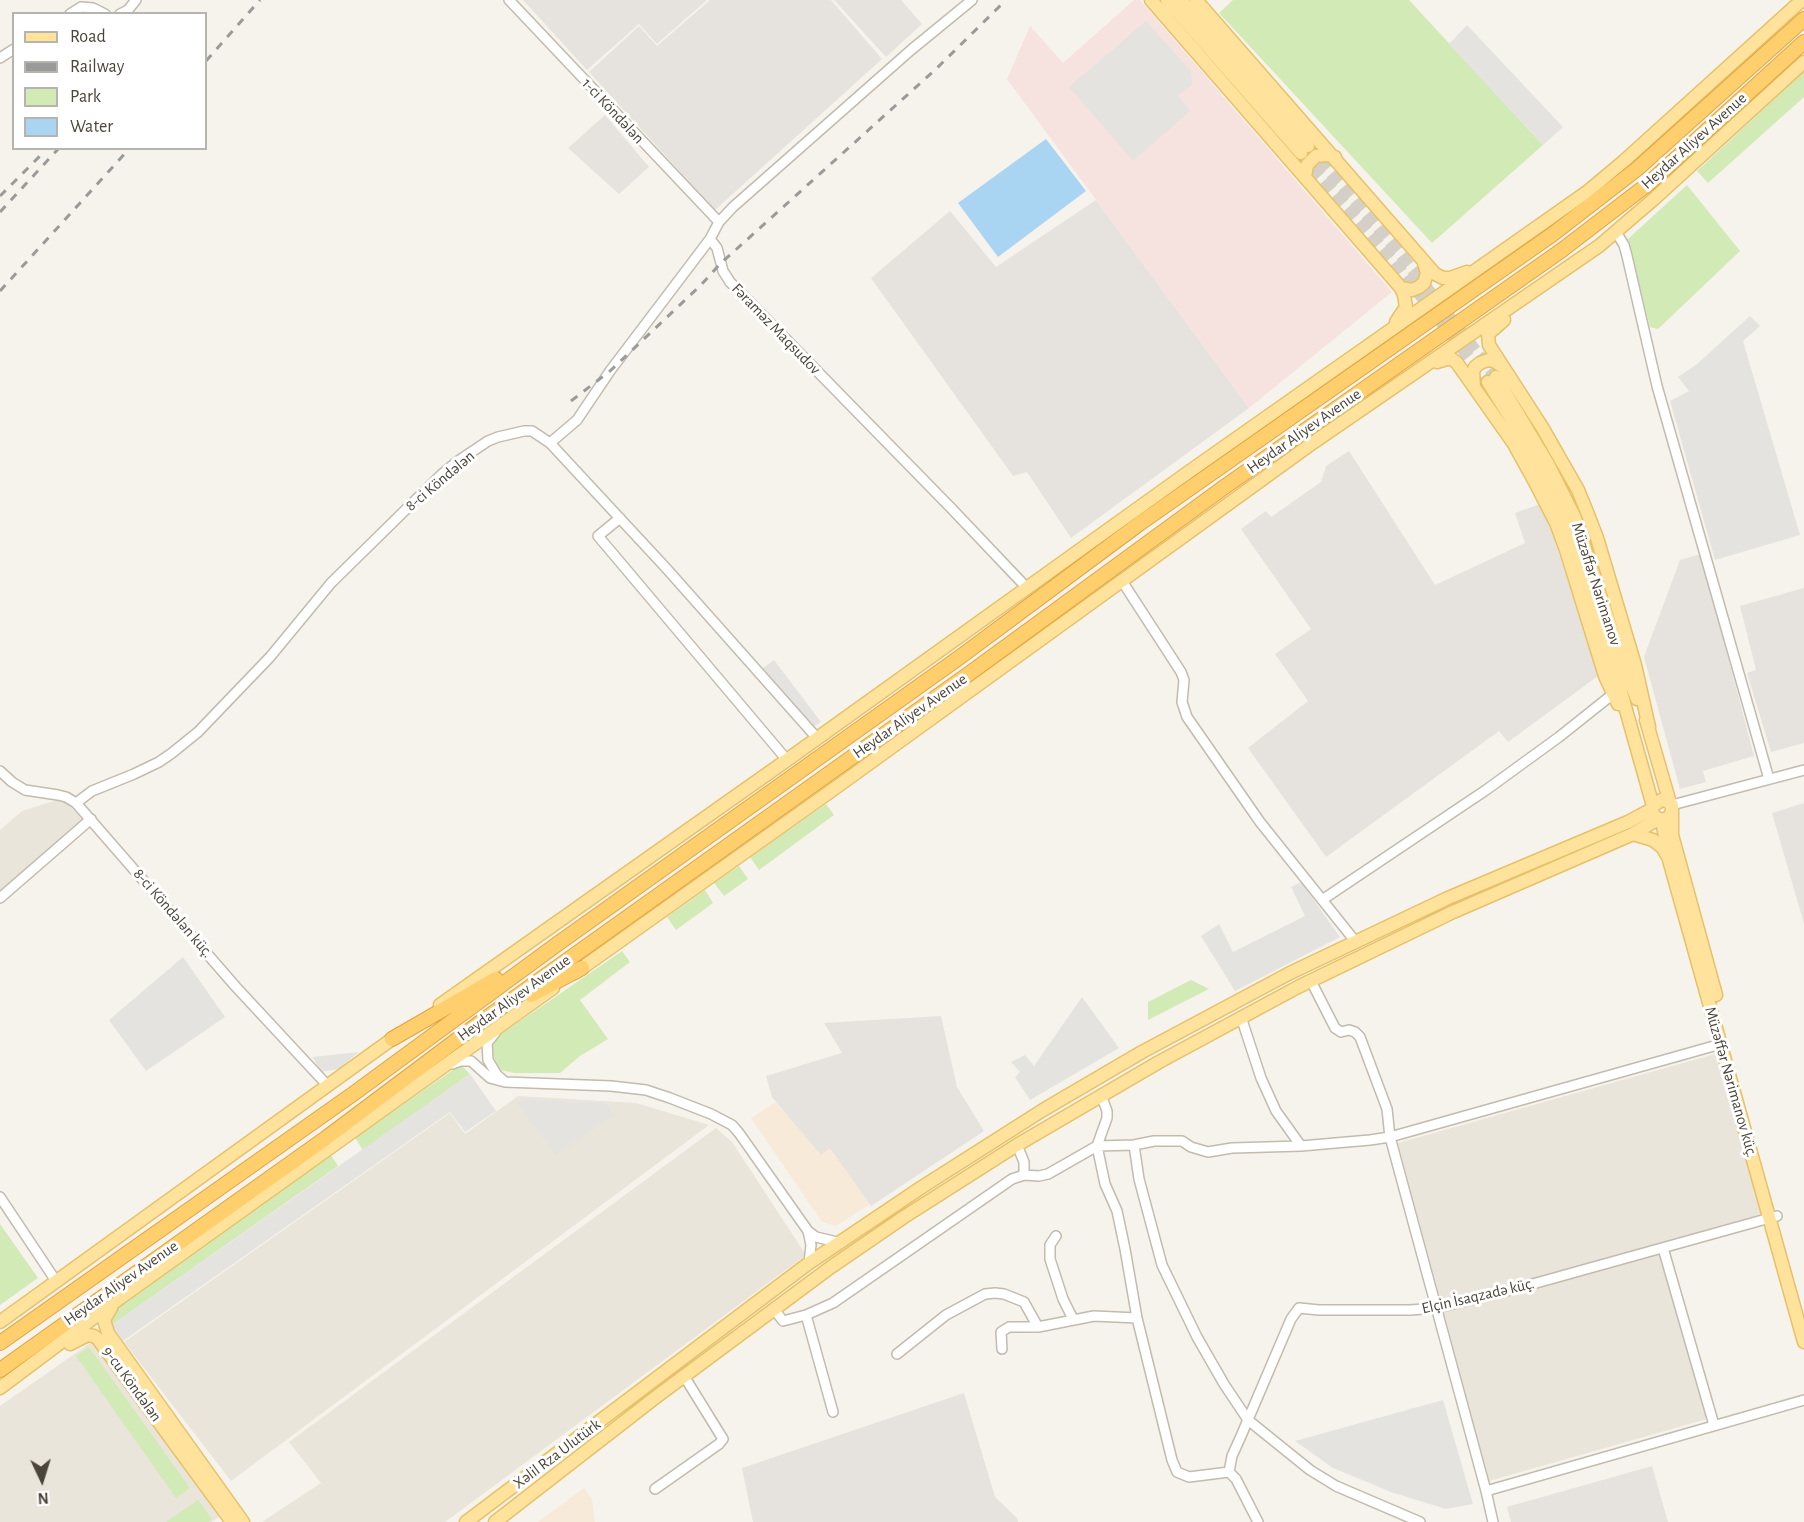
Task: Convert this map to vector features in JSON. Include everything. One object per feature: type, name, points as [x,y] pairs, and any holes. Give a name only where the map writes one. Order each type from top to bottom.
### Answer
[{"type":"highway","name":"Heydar Aliyev Avenue","points":[[0,1343],[353,1094],[555,945],[960,657],[1139,524],[1553,234],[1637,169],[1804,18]]},
{"type":"highway","name":"Heydar Aliyev Avenue","points":[[0,1370],[326,1138],[482,1021],[951,686],[1232,481],[1562,250],[1648,184],[1804,42]]},
{"type":"highway","points":[[392,1039],[555,945]]},
{"type":"highway","points":[[482,1021],[582,968]]},
{"type":"main road","points":[[1151,0],[1401,288],[1406,307],[1389,331]]},
{"type":"main road","points":[[1167,0],[1305,150],[1181,0]]},
{"type":"main road","points":[[1196,0],[1438,277],[1456,276],[1482,266]]},
{"type":"main road","points":[[0,1322],[392,1039],[788,760],[1600,181],[1802,0]]},
{"type":"main road","points":[[1631,732],[1586,575],[1567,519],[1522,436],[1496,376],[1487,338],[1490,331],[1616,232],[1804,62]]},
{"type":"main road","points":[[1305,177],[1307,165],[1316,156],[1335,157]]},
{"type":"main road","points":[[0,1388],[120,1299],[1314,442],[1599,246]]},
{"type":"main road","points":[[1401,288],[1412,290],[1424,283],[1427,273],[1424,263]]},
{"type":"main road","points":[[1422,369],[1443,360],[1452,359],[1457,363],[1514,444],[1556,523],[1605,676],[1631,732]]},
{"type":"main road","points":[[1475,387],[1473,372],[1480,363],[1488,360],[1494,361],[1496,376]]},
{"type":"main road","name":"Müzəffər Nərimanov","points":[[1496,376],[1548,464],[1575,518],[1624,667],[1649,727],[1671,807],[1672,835],[1774,1218]]},
{"type":"main road","name":"Müzəffər Nərimanov küç.","points":[[1631,732],[1774,1218],[1804,1342]]},
{"type":"main road","points":[[1661,800],[1671,807],[1668,818],[1656,813],[1661,800]]},
{"type":"main road","name":"Xəlil Rza Ulutürk","points":[[495,1522],[656,1397],[831,1267],[1017,1145],[1241,1017],[1453,912],[1633,834],[1656,813]]},
{"type":"main road","name":"Xəlil Rza Ulutürk","points":[[466,1522],[810,1263],[1043,1110],[1142,1052],[1247,995],[1355,941],[1448,898],[1628,822],[1656,813]]},
{"type":"main road","points":[[1633,834],[1653,840],[1669,860]]},
{"type":"main road","points":[[1448,898],[1453,912]]},
{"type":"main road","points":[[896,1205],[904,1217]]},
{"type":"main road","points":[[1774,1218],[1804,1311]]},
{"type":"main road","name":"9-cu Köndələn","points":[[120,1299],[106,1315],[105,1324],[108,1333],[243,1522]]},
{"type":"main road","name":"9-cu Köndələn","points":[[0,1388],[77,1340],[88,1335],[94,1336],[104,1345],[232,1522]]},
{"type":"main road","points":[[647,1385],[656,1397]]},
{"type":"street","points":[[124,12],[136,0]]},
{"type":"street","name":"1-ci Köndələn","points":[[509,0],[719,222]]},
{"type":"street","points":[[550,443],[577,420],[610,372],[710,239],[719,222],[733,207],[911,50],[972,0]]},
{"type":"street","points":[[73,12],[81,7],[93,8],[101,12]]},
{"type":"street","points":[[1616,232],[1624,245],[1658,386],[1769,780]]},
{"type":"street","name":"Fəraməz Maqsudov","points":[[710,239],[717,248],[720,264],[730,282],[1028,589]]},
{"type":"street","name":"8-ci Köndələn","points":[[76,802],[92,791],[118,782],[159,762],[198,732],[270,657],[331,583],[441,475],[488,441],[524,431],[532,431],[550,443],[817,738]]},
{"type":"street","points":[[620,518],[598,536],[788,760]]},
{"type":"street","points":[[1122,581],[1181,672],[1184,680],[1182,702],[1187,717],[1260,822],[1355,941]]},
{"type":"street","points":[[1322,900],[1486,790],[1613,694]]},
{"type":"street","points":[[1671,807],[1804,770]]},
{"type":"street","points":[[0,771],[25,790],[58,795],[76,802]]},
{"type":"street","name":"8-ci Köndələn küç.","points":[[76,802],[237,987],[327,1086]]},
{"type":"street","points":[[0,898],[91,819]]},
{"type":"street","points":[[1311,981],[1335,1028],[1341,1032],[1349,1030],[1355,1032],[1360,1037],[1387,1109],[1390,1137],[1493,1522]]},
{"type":"street","points":[[1241,1017],[1261,1078],[1287,1127],[1301,1146]]},
{"type":"street","points":[[501,1026],[487,1043],[487,1054],[491,1066],[505,1082]]},
{"type":"street","points":[[774,1309],[783,1321],[806,1315],[833,1303],[1012,1179],[1024,1175],[1048,1174],[1097,1146],[1182,1140],[1191,1147],[1208,1152],[1232,1148],[1301,1146],[1390,1137],[1721,1044]]},
{"type":"street","points":[[439,1070],[455,1062],[466,1060],[476,1064],[490,1078],[505,1082],[611,1086],[646,1090],[680,1101],[722,1119],[732,1125],[751,1148],[808,1231],[816,1237],[841,1243]]},
{"type":"street","points":[[1101,1095],[1107,1118],[1097,1146],[1105,1184],[1119,1220],[1137,1318],[1172,1461],[1177,1472],[1189,1477],[1229,1472],[1236,1479],[1258,1522]]},
{"type":"street","points":[[1017,1145],[1024,1162],[1024,1175]]},
{"type":"street","points":[[1134,1145],[1139,1179],[1162,1265],[1197,1337],[1248,1420],[1310,1470],[1336,1486],[1420,1522]]},
{"type":"street","points":[[0,1197],[56,1281]]},
{"type":"street","name":"Elçin İsaqzadə küç.","points":[[1229,1472],[1232,1456],[1291,1319],[1299,1308],[1410,1310],[1437,1308],[1774,1218]]},
{"type":"street","points":[[808,1231],[811,1245],[810,1263]]},
{"type":"street","points":[[1056,1236],[1050,1245],[1050,1259],[1063,1299],[1073,1319]]},
{"type":"street","points":[[1663,1248],[1714,1425]]},
{"type":"street","points":[[897,1354],[946,1315],[985,1294],[1004,1294],[1024,1302],[1038,1327]]},
{"type":"street","points":[[806,1315],[833,1412]]},
{"type":"street","points":[[1002,1349],[1002,1332],[1005,1328],[1012,1326],[1038,1327],[1094,1316],[1137,1318]]},
{"type":"street","points":[[655,1489],[723,1439],[684,1376]]},
{"type":"street","points":[[1486,1491],[1804,1400]]},
{"type":"shaded area","points":[[523,0],[707,0],[657,44],[639,24],[587,70]]},
{"type":"shaded area","points":[[710,0],[831,0],[882,59],[715,210],[589,72],[639,26],[657,46]]},
{"type":"shaded area","points":[[834,0],[901,0],[922,24],[886,57]]},
{"type":"shaded area","points":[[1134,0],[1140,0],[1392,292],[1249,408],[1007,79],[1030,26],[1063,63]]},
{"type":"shaded area","points":[[1146,21],[1191,71],[1192,85],[1178,95],[1190,111],[1133,161],[1069,87]]},
{"type":"shaded area","points":[[1467,25],[1563,127],[1543,145],[1449,44]]},
{"type":"shaded area","points":[[605,115],[649,167],[619,194],[568,148]]},
{"type":"shaded area","points":[[1096,200],[1249,408],[1071,538],[1027,472],[1013,476],[871,278],[950,211],[996,267]]},
{"type":"shaded area","points":[[1750,316],[1760,326],[1743,341],[1800,535],[1715,560],[1670,401],[1689,391],[1678,377],[1697,364]]},
{"type":"shaded area","points":[[1349,451],[1435,585],[1525,543],[1515,513],[1540,504],[1555,541],[1598,676],[1508,742],[1499,731],[1326,857],[1248,748],[1308,701],[1275,654],[1311,629],[1241,529],[1266,511],[1271,517],[1321,482],[1326,466]]},
{"type":"shaded area","points":[[1701,554],[1754,756],[1703,771],[1706,782],[1680,789],[1644,657],[1680,560]]},
{"type":"shaded area","points":[[1804,588],[1804,743],[1771,752],[1747,673],[1756,670],[1740,606]]},
{"type":"shaded area","points":[[774,660],[821,722],[809,730],[757,672]]},
{"type":"shaded area","points":[[57,800],[65,801],[83,820],[0,892],[0,830],[22,811]]},
{"type":"shaded area","points":[[1804,803],[1804,924],[1772,813]]},
{"type":"shaded area","points":[[1301,882],[1340,937],[1235,991],[1201,936],[1219,924],[1233,952],[1305,916],[1291,887]]},
{"type":"shaded area","points":[[183,957],[225,1017],[146,1071],[109,1020]]},
{"type":"shaded area","points":[[1082,997],[1119,1048],[1030,1100],[1015,1077],[1020,1072],[1011,1062],[1025,1055],[1034,1066]]},
{"type":"shaded area","points":[[941,1016],[957,1087],[984,1131],[871,1206],[830,1148],[821,1155],[772,1097],[766,1076],[842,1053],[824,1023]]},
{"type":"shaded area","points":[[359,1052],[339,1069],[320,1072],[313,1057]]},
{"type":"shaded area","points":[[1715,1054],[1762,1214],[1657,1244],[1707,1419],[1489,1481],[1398,1143]]},
{"type":"shaded area","points":[[470,1074],[496,1111],[465,1132],[450,1112],[123,1341],[112,1325]]},
{"type":"shaded area","points":[[518,1096],[636,1103],[709,1125],[231,1481],[124,1342],[450,1113],[465,1134]]},
{"type":"shaded area","points":[[522,1099],[605,1103],[614,1115],[556,1155],[517,1103]]},
{"type":"shaded area","points":[[776,1102],[821,1154],[830,1147],[870,1204],[836,1226],[822,1222],[751,1118]]},
{"type":"shaded area","points":[[716,1128],[732,1142],[806,1255],[445,1522],[262,1522],[321,1483],[289,1442]]},
{"type":"shaded area","points":[[93,1341],[219,1517],[211,1522],[0,1522],[0,1406]]},
{"type":"shaded area","points":[[964,1393],[995,1497],[1017,1518],[1018,1522],[753,1522],[742,1468]]},
{"type":"shaded area","points":[[1443,1400],[1473,1504],[1446,1509],[1391,1492],[1333,1468],[1295,1441]]},
{"type":"shaded area","points":[[1652,1466],[1668,1522],[1511,1522],[1507,1507]]},
{"type":"shaded area","points":[[584,1488],[592,1499],[595,1522],[538,1522]]},
{"type":"green space","points":[[1233,0],[1409,0],[1543,145],[1432,243],[1219,13]]},
{"type":"green space","points":[[1804,72],[1804,97],[1708,183],[1697,171]]},
{"type":"green space","points":[[1687,185],[1740,251],[1658,329],[1650,327],[1628,239]]},
{"type":"green space","points":[[826,804],[834,815],[759,870],[750,857]]},
{"type":"green space","points":[[739,866],[748,879],[724,896],[714,883]]},
{"type":"green space","points":[[705,890],[713,903],[676,930],[667,917]]},
{"type":"green space","points":[[622,951],[630,962],[580,1000],[608,1039],[580,1056],[560,1073],[514,1073],[501,1070],[491,1049],[497,1037]]},
{"type":"green space","points":[[1191,980],[1209,989],[1148,1020],[1148,1002]]},
{"type":"green space","points":[[457,1067],[463,1067],[470,1074],[363,1150],[355,1138]]},
{"type":"green space","points":[[331,1155],[338,1166],[112,1325],[109,1321],[115,1309]]},
{"type":"green space","points":[[0,1224],[38,1278],[0,1305]]},
{"type":"green space","points":[[89,1347],[190,1488],[176,1498],[76,1356]]},
{"type":"green space","points":[[198,1500],[212,1519],[208,1522],[166,1522]]},
{"type":"water","points":[[1046,139],[1086,191],[998,257],[958,203]]},
{"type":"tunnel","points":[[1308,146],[1401,255],[1496,377]]},
{"type":"tunnel","points":[[1301,153],[1392,259],[1488,382]]},
{"type":"railway","points":[[207,60],[260,0]]},
{"type":"railway","points":[[571,401],[610,371],[701,285],[720,264],[936,69],[1005,1]]},
{"type":"railway","points":[[0,212],[57,150]]},
{"type":"railway","points":[[0,291],[128,150]]},
{"type":"railway","points":[[0,196],[42,154]]}]
